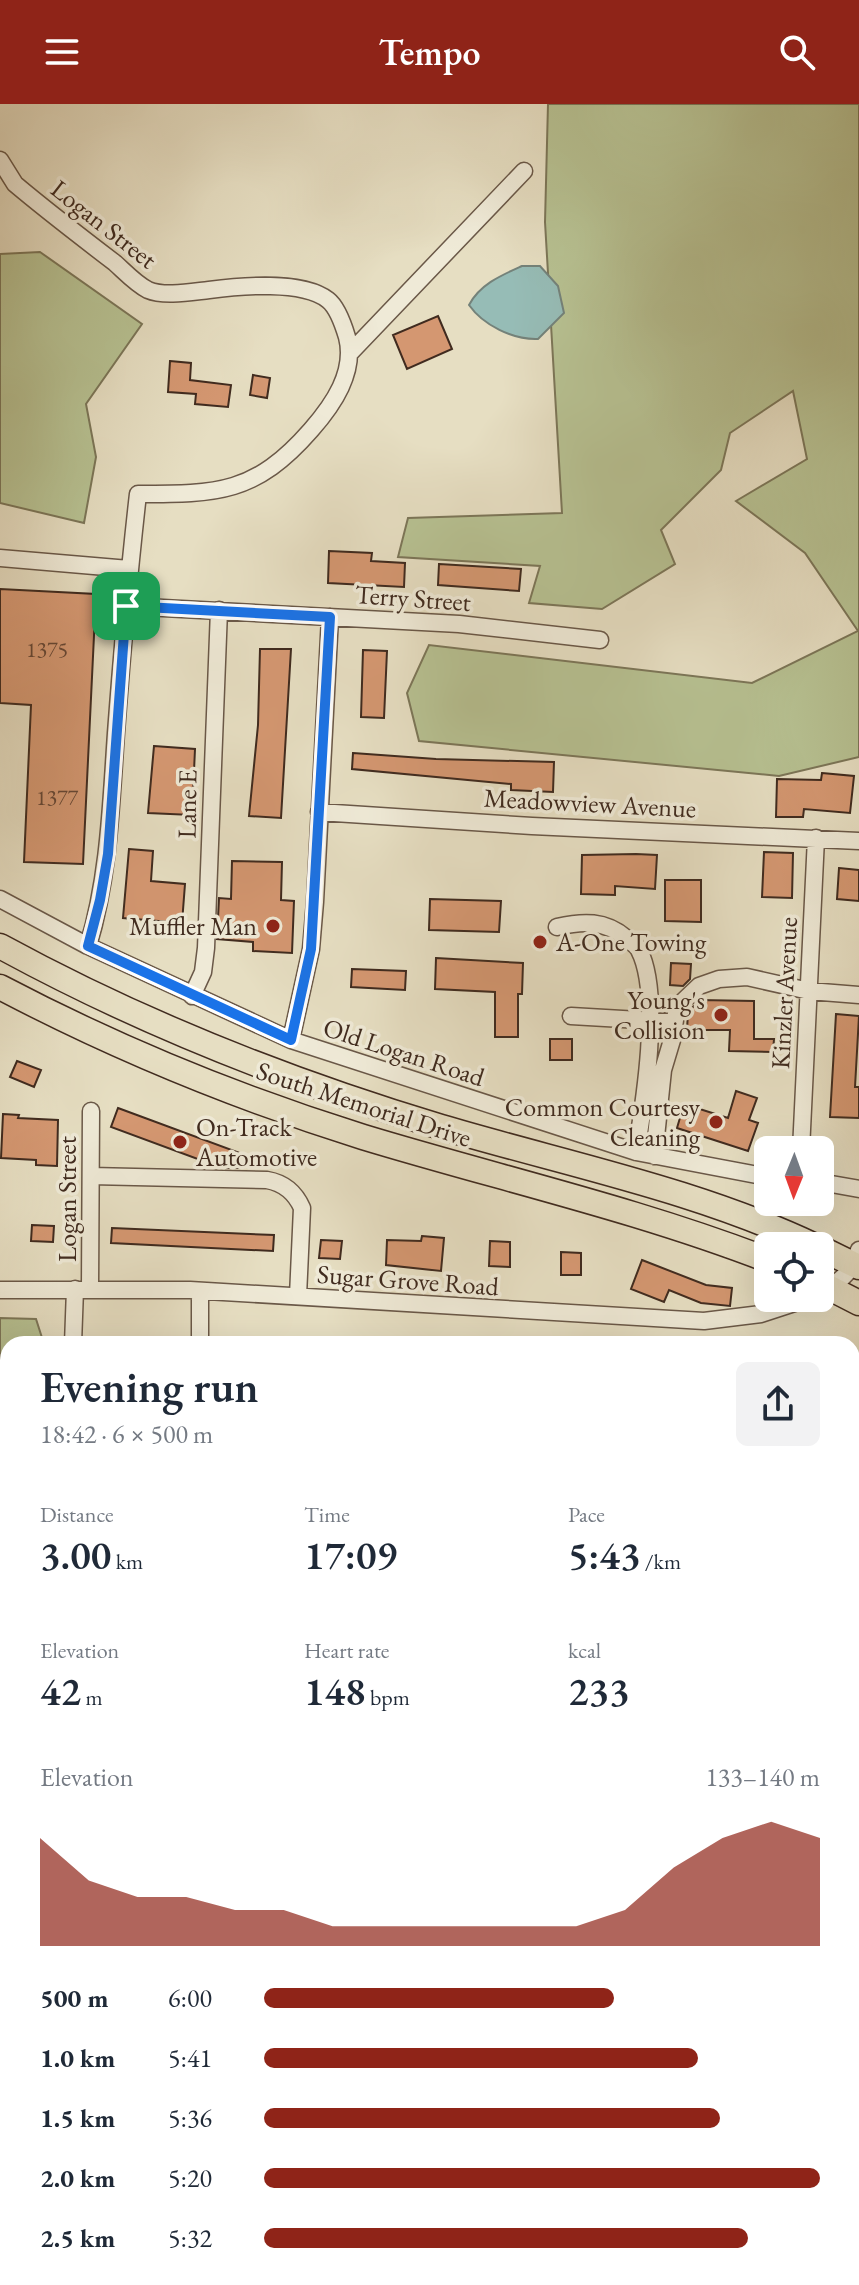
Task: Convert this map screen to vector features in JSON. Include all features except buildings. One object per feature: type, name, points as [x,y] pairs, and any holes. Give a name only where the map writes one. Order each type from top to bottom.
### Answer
[{"type":"highway","name":"South Memorial Drive","points":[[0,946],[108,1002],[263,1068],[413,1118],[677,1194],[778,1232]]},
{"type":"highway","name":"South Memorial Drive","points":[[0,987],[117,1045],[295,1114],[638,1215],[754,1255]]},
{"type":"highway","name":"South Memorial Drive","points":[[834,1252],[857,1260]]},
{"type":"highway","points":[[834,1295],[859,1303]]},
{"type":"street","name":"Logan Street","points":[[0,160],[15,184],[149,291],[184,293],[270,287],[308,291],[330,301],[345,328],[351,352]]},
{"type":"street","points":[[88,946],[108,854],[129,569],[138,494],[221,491],[244,484],[296,447],[325,414],[346,374],[351,352],[524,171]]},
{"type":"street","points":[[0,558],[129,569]]},
{"type":"street","name":"Terry Street","points":[[126,606],[459,624],[600,640]]},
{"type":"street","name":"Lane E","points":[[192,996],[203,972],[206,948],[219,610]]},
{"type":"street","points":[[291,1040],[311,949],[330,617]]},
{"type":"street","name":"Meadowview Avenue","points":[[319,812],[532,826],[859,841]]},
{"type":"street","name":"Kinzler Avenue","points":[[802,1136],[816,838]]},
{"type":"street","name":"Old Logan Road","points":[[0,899],[88,946],[291,1040],[636,1152],[754,1174]]},
{"type":"street","points":[[557,927],[582,921],[613,927],[639,949],[650,994],[646,1092],[636,1152]]},
{"type":"street","points":[[654,1156],[663,1070],[677,1007],[699,986],[719,979],[747,977],[809,991],[859,995]]},
{"type":"street","points":[[571,1016],[674,1022]]},
{"type":"street","name":"Logan Street","points":[[74,1336],[82,1288],[91,1176],[91,1111]]},
{"type":"street","points":[[91,1176],[267,1180],[291,1191],[302,1208],[303,1220],[298,1296]]},
{"type":"street","points":[[834,1186],[858,1192]]},
{"type":"street","name":"Sugar Grove Road","points":[[834,1279],[857,1260]]},
{"type":"street","name":"Sugar Grove Road","points":[[0,1290],[82,1288],[200,1291],[704,1321],[766,1312]]},
{"type":"street","points":[[200,1291],[200,1336]]},
{"type":"green space","points":[[548,104],[859,104],[859,757],[779,776],[419,741],[407,693],[429,645],[752,683],[858,631],[805,553],[736,501],[807,459],[793,391],[730,433],[721,470],[661,530],[675,564],[602,609],[529,603],[540,566],[398,557],[408,518],[562,513],[545,222]]},
{"type":"green space","points":[[40,252],[142,324],[86,404],[96,457],[84,523],[0,503],[0,254]]},
{"type":"green space","points":[[0,1318],[36,1319],[41,1336],[0,1336]]},
{"type":"water","points":[[522,266],[540,266],[558,286],[564,313],[538,339],[499,330],[482,319],[469,305],[485,286]]},
{"type":"place","name":"Muffler Man","points":[[273,926]]},
{"type":"place","name":"A-One Towing","points":[[540,942]]},
{"type":"place","name":"Young's Collision","points":[[721,1015]]},
{"type":"place","name":"Common Courtesy Cleaning","points":[[716,1122]]},
{"type":"place","name":"On-Track Automotive","points":[[180,1142]]},
{"type":"route","points":[[126,606],[330,617],[311,949],[291,1040],[88,946],[108,854],[126,606]]}]
